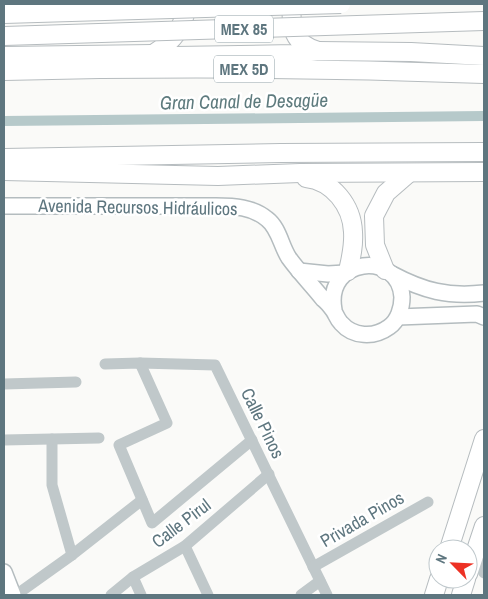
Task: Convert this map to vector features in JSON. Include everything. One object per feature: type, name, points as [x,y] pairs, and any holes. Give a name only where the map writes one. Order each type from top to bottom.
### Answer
[{"type":"highway","points":[[182,4],[184,22]]},
{"type":"highway","points":[[153,54],[170,41],[184,22],[188,4]]},
{"type":"highway","name":"MEX 85","points":[[4,14],[341,4]]},
{"type":"highway","points":[[294,8],[293,30],[299,40],[308,47],[318,51]]},
{"type":"highway","name":"MEX 85","points":[[4,36],[484,22]]},
{"type":"highway","points":[[4,56],[153,54],[175,56],[294,54],[318,51],[410,52],[484,56]]},
{"type":"highway","name":"MEX 5D","points":[[4,71],[143,68],[377,70],[484,74]]},
{"type":"highway","points":[[4,158],[281,153],[484,152]]},
{"type":"highway","points":[[4,171],[208,176],[484,172]]},
{"type":"highway","points":[[386,271],[375,245],[374,216],[386,192],[409,173]]},
{"type":"highway","points":[[271,175],[318,180],[329,186],[338,195],[347,208],[353,225],[353,250],[347,272]]},
{"type":"highway","points":[[451,539],[484,440]]},
{"type":"highway","points":[[478,544],[484,526]]},
{"type":"main road","name":"Avenida Recursos Hidráulicos","points":[[4,206],[230,206],[247,209],[269,220],[276,230],[289,258],[334,310],[340,322],[348,330],[370,335],[381,332],[391,326],[398,317]]},
{"type":"main road","points":[[334,310],[332,301],[333,291],[338,280],[347,272],[366,265],[377,266],[414,286],[426,289],[451,294],[484,292]]},
{"type":"main road","points":[[299,271],[328,274],[347,272]]},
{"type":"main road","points":[[386,271],[394,278],[401,294],[401,307],[398,317],[477,314],[484,317]]},
{"type":"main road","points":[[4,572],[15,595]]},
{"type":"street","points":[[140,363],[167,423],[119,445],[152,523],[252,440]]},
{"type":"street","name":"Calle Pinos","points":[[105,364],[215,365],[327,595]]},
{"type":"street","points":[[4,384],[76,382]]},
{"type":"street","points":[[4,440],[99,438]]},
{"type":"street","points":[[52,439],[52,485],[72,555]]},
{"type":"street","name":"Calle Pirul","points":[[111,595],[133,578],[185,546],[269,474]]},
{"type":"street","points":[[15,595],[72,555],[142,500]]},
{"type":"street","name":"Privada Pinos","points":[[313,567],[428,502]]},
{"type":"street","points":[[185,546],[208,595]]},
{"type":"street","points":[[133,578],[141,595]]},
{"type":"street","points":[[302,595],[321,582]]},
{"type":"street","points":[[306,595],[321,582]]},
{"type":"waterway","name":"Gran Canal de Desagüe","points":[[4,121],[484,116]]}]
